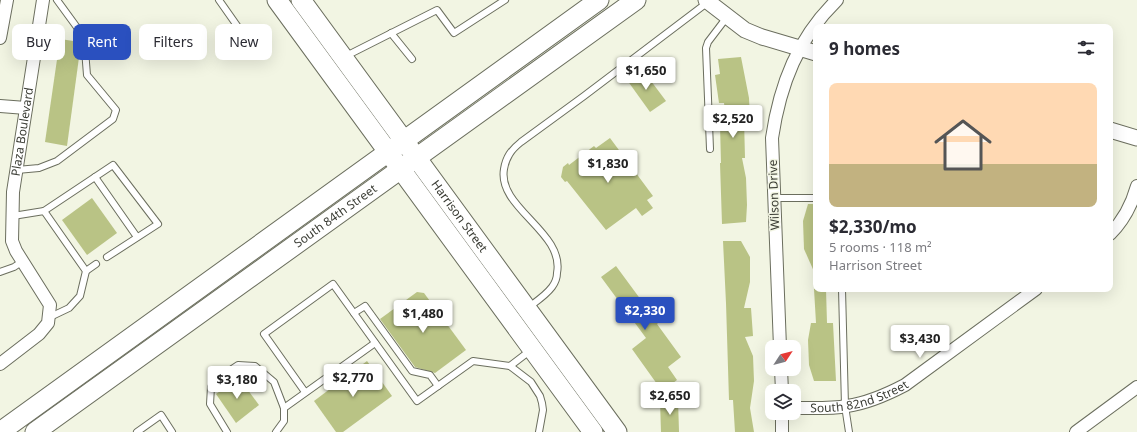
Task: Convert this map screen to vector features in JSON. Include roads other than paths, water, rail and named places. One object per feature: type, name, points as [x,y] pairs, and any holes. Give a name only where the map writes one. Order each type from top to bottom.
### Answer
[{"type":"main road","name":"Harrison Street","points":[[277,0],[593,432]]},
{"type":"main road","name":"Harrison Street","points":[[301,0],[616,429]]},
{"type":"main road","name":"South 84th Street","points":[[0,432],[599,0]]},
{"type":"main road","name":"South 84th Street","points":[[35,432],[417,159],[636,0]]},
{"type":"street","points":[[0,38],[7,0]]},
{"type":"street","name":"Plaza Boulevard","points":[[43,0],[13,192],[13,216],[6,241],[16,250],[50,305],[48,318]]},
{"type":"street","name":"Wilson Drive","points":[[817,24],[837,0]]},
{"type":"street","points":[[707,1],[745,30],[762,37],[813,52]]},
{"type":"street","name":"Wilson Drive","points":[[780,340],[772,138],[776,114],[787,75],[792,62],[813,30]]},
{"type":"street","points":[[0,106],[26,108]]},
{"type":"street","points":[[1113,131],[1137,138]]},
{"type":"street","points":[[1113,230],[1126,214],[1133,200],[1137,186]]},
{"type":"street","name":"South 82nd Street","points":[[801,408],[845,406],[868,402],[888,394],[905,385],[1032,292]]},
{"type":"street","points":[[0,364],[39,334],[48,323],[48,318]]},
{"type":"street","points":[[1076,432],[1137,387]]},
{"type":"street","points":[[782,420],[782,432]]},
{"type":"lane","points":[[17,170],[39,168],[57,161],[114,119],[116,110],[88,75],[84,37],[57,0]]},
{"type":"lane","points":[[219,0],[236,24]]},
{"type":"lane","points":[[343,58],[437,10],[454,34],[505,0]]},
{"type":"lane","points":[[527,309],[546,294],[553,286],[558,264],[555,250],[547,238],[510,195],[504,184],[503,172],[506,158],[521,142],[707,1]]},
{"type":"lane","points":[[710,149],[706,48],[708,42],[727,17]]},
{"type":"lane","points":[[391,33],[412,59]]},
{"type":"lane","points":[[13,216],[44,211],[113,165],[158,224],[107,257]]},
{"type":"lane","points":[[95,177],[137,237]]},
{"type":"lane","points":[[774,198],[813,198]]},
{"type":"lane","points":[[44,211],[86,271]]},
{"type":"lane","points":[[0,272],[14,267],[23,261]]},
{"type":"lane","points":[[48,318],[69,308],[80,296],[86,271],[96,264]]},
{"type":"lane","points":[[305,392],[264,334],[334,284],[417,401],[473,361],[510,366],[531,382],[540,396],[543,410],[539,432]]},
{"type":"lane","points":[[842,292],[845,406],[849,432]]},
{"type":"lane","points":[[354,314],[365,306],[412,371],[430,375],[438,386]]},
{"type":"lane","points":[[284,408],[375,343]]},
{"type":"lane","points":[[510,366],[532,349]]},
{"type":"lane","points":[[226,432],[210,404],[211,387],[220,377],[238,365],[255,366],[274,382],[284,408],[284,421],[276,432]]},
{"type":"lane","points":[[137,432],[160,415],[172,432]]}]
